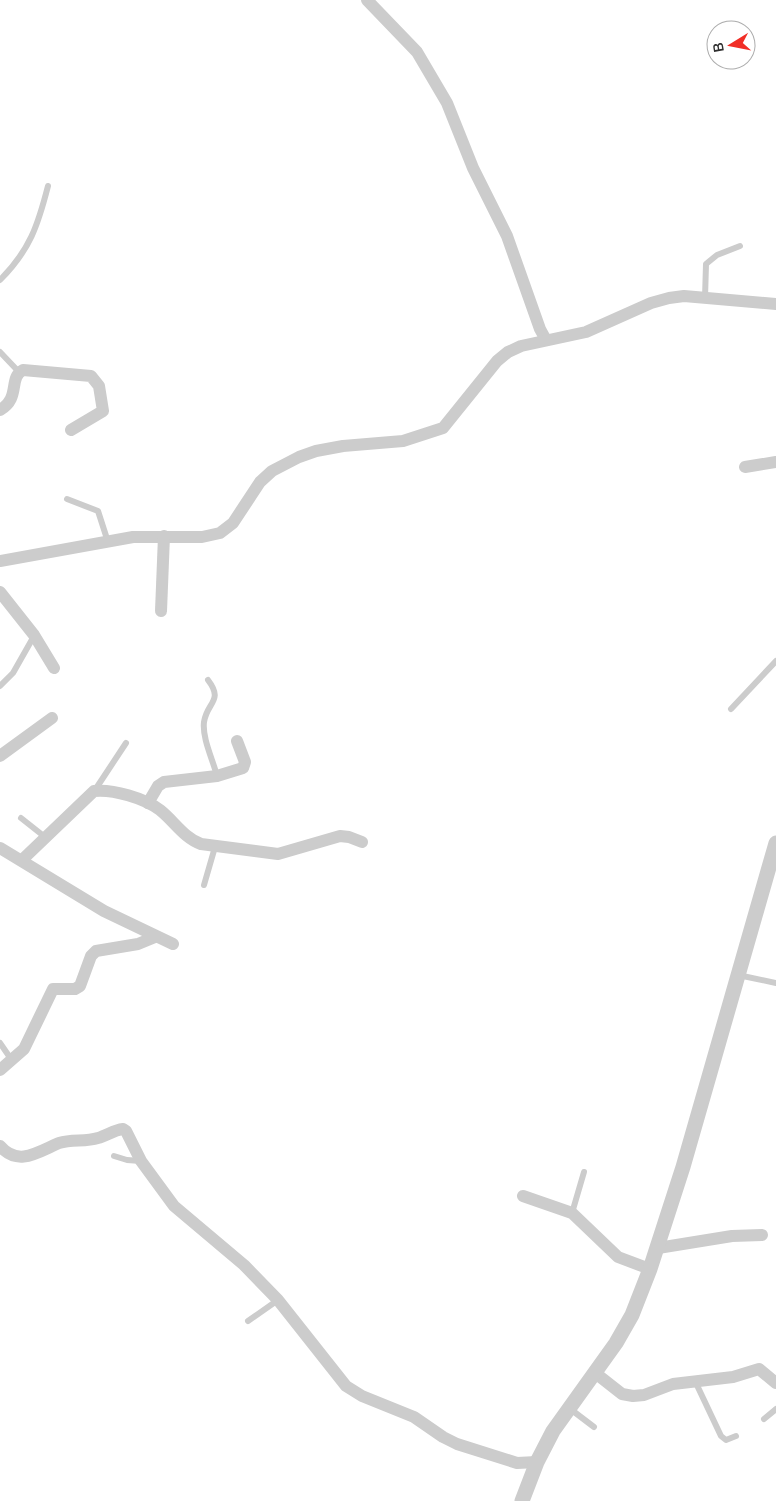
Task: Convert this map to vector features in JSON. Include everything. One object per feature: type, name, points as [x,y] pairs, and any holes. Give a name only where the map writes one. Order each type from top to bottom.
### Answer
[{"type":"street","points":[[367,0],[417,52],[447,103],[474,168],[507,236],[540,329],[546,340]]},
{"type":"street","points":[[0,561],[133,537],[202,537],[220,533],[233,523],[266,477],[299,457],[316,451],[343,446],[397,442],[443,428],[497,361],[508,352],[546,340],[586,332],[651,303],[669,298],[705,298],[776,304]]},
{"type":"street","points":[[0,410],[12,399],[16,376],[19,372],[27,369],[93,377],[99,386],[103,411],[71,430]]},
{"type":"street","points":[[745,467],[776,462]]},
{"type":"street","points":[[161,611],[164,536]]},
{"type":"street","points":[[0,592],[34,635],[54,668]]},
{"type":"street","points":[[0,756],[52,718]]},
{"type":"street","points":[[148,803],[158,786],[164,782],[217,776],[243,768],[245,762],[238,741]]},
{"type":"street","points":[[22,860],[94,791],[105,790],[148,803],[159,810],[191,841],[215,847],[278,854],[340,836],[362,842]]},
{"type":"street","points":[[522,1501],[537,1462],[569,1408],[616,1343],[632,1315],[650,1269],[658,1248],[738,975],[773,864],[776,843]]},
{"type":"street","points":[[0,848],[104,911],[173,944]]},
{"type":"street","points":[[0,1070],[24,1049],[53,990],[75,990],[80,986],[91,956],[96,951],[138,944],[155,937]]},
{"type":"street","points":[[0,1146],[6,1153],[19,1157],[44,1151],[60,1143],[95,1140],[123,1129],[126,1131],[141,1160],[174,1206],[244,1266],[278,1300],[346,1386],[362,1396],[408,1414],[457,1444],[517,1463],[537,1462]]},
{"type":"street","points":[[523,1196],[572,1213],[618,1257],[650,1269]]},
{"type":"street","points":[[658,1248],[732,1236],[762,1235]]},
{"type":"street","points":[[594,1372],[622,1394],[633,1396],[644,1395],[673,1384],[733,1377],[759,1369],[776,1383]]},
{"type":"lane","points":[[0,280],[21,258],[36,230],[48,186]]},
{"type":"lane","points":[[705,298],[706,264],[717,255],[740,246]]},
{"type":"lane","points":[[0,352],[19,372]]},
{"type":"lane","points":[[68,499],[98,511],[108,542]]},
{"type":"lane","points":[[0,686],[13,673],[34,635]]},
{"type":"lane","points":[[731,709],[776,661]]},
{"type":"lane","points":[[208,680],[214,688],[216,696],[204,725],[217,776]]},
{"type":"lane","points":[[94,791],[126,743]]},
{"type":"lane","points":[[21,818],[45,837]]},
{"type":"lane","points":[[204,884],[215,847]]},
{"type":"lane","points":[[738,975],[776,983]]},
{"type":"lane","points":[[0,1042],[11,1059]]},
{"type":"lane","points":[[114,1156],[127,1160],[141,1160]]},
{"type":"lane","points":[[572,1213],[584,1172]]},
{"type":"lane","points":[[248,1321],[278,1300]]},
{"type":"lane","points":[[695,1381],[720,1436],[726,1440],[736,1436]]},
{"type":"lane","points":[[569,1408],[594,1427]]},
{"type":"lane","points":[[764,1419],[776,1409]]}]
